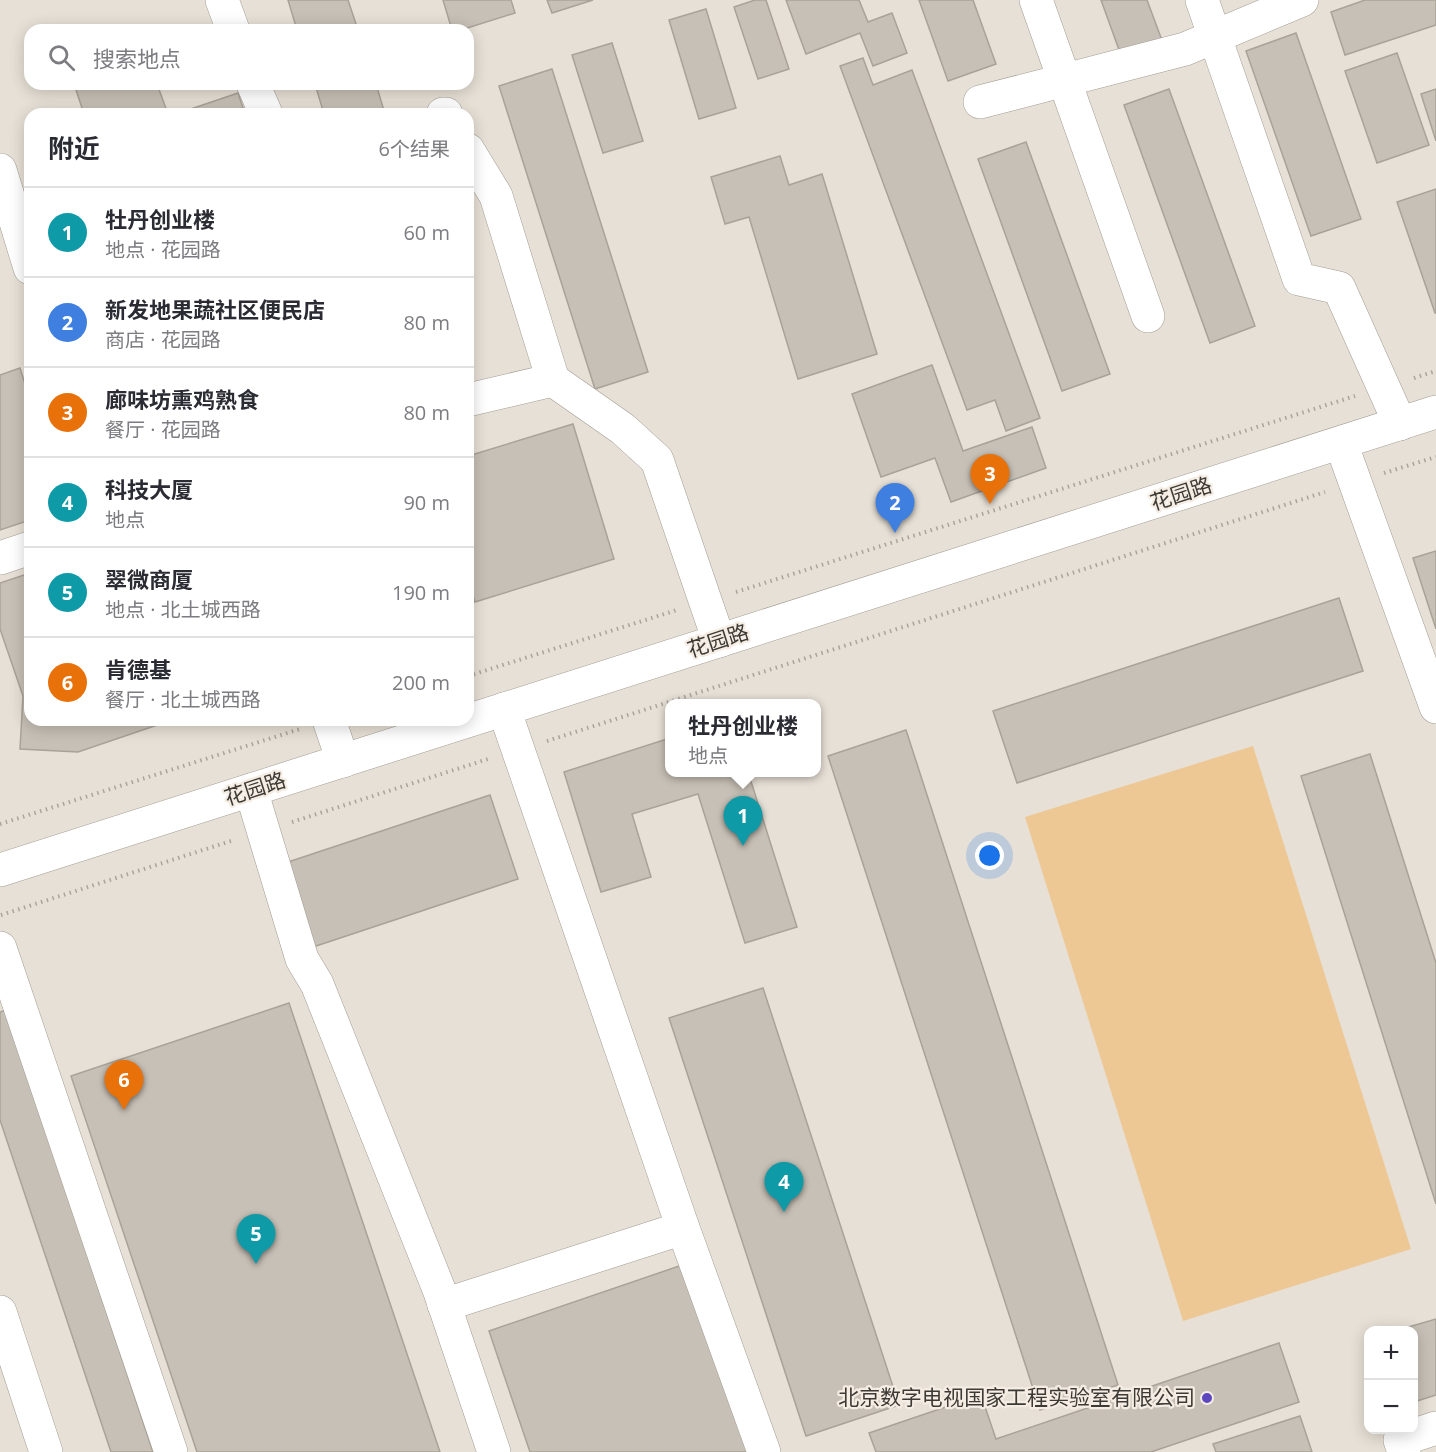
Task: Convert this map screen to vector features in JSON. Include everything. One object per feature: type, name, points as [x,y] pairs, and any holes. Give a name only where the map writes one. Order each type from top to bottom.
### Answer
[{"type":"street","points":[[222,0],[231,24]]},
{"type":"street","points":[[1036,0],[1148,316]]},
{"type":"street","points":[[1202,0],[1299,279],[1340,288],[1400,424]]},
{"type":"street","points":[[980,102],[1185,49],[1302,0]]},
{"type":"street","points":[[256,90],[263,108]]},
{"type":"street","points":[[474,160],[496,196],[553,380],[623,429],[657,460],[719,641]]},
{"type":"street","points":[[0,170],[24,248]]},
{"type":"street","points":[[474,398],[553,380]]},
{"type":"street","name":"花园路","points":[[474,720],[1436,412]]},
{"type":"street","points":[[1341,443],[1436,707]]},
{"type":"street","points":[[0,558],[24,550]]},
{"type":"street","points":[[504,710],[683,1228],[764,1452]]},
{"type":"street","points":[[331,726],[343,761]]},
{"type":"street","name":"花园路","points":[[2,862],[250,790],[453,726]]},
{"type":"street","points":[[250,790],[302,959],[317,984],[444,1305],[494,1452]]},
{"type":"street","points":[[0,948],[171,1452]]},
{"type":"street","points":[[444,1305],[683,1228]]},
{"type":"street","points":[[0,1312],[46,1452]]},
{"type":"street","points":[[1404,1452],[1400,1440],[1436,1428]]},
{"type":"path","points":[[474,674],[1436,370]]},
{"type":"path","points":[[677,699],[1436,456]]},
{"type":"path","points":[[0,915],[665,703]]},
{"type":"path","points":[[0,824],[310,726]]},
{"type":"shaded area","points":[[1253,746],[1411,1249],[1183,1321],[1025,817]]},
{"type":"building","points":[[288,0],[348,0],[356,24],[295,24]]},
{"type":"building","points":[[443,0],[511,0],[515,13],[474,26],[474,24],[450,24]]},
{"type":"building","points":[[547,0],[593,0],[552,13]]},
{"type":"building","points":[[755,0],[766,0],[789,69],[758,79],[734,7]]},
{"type":"building","points":[[786,0],[859,0],[868,22],[892,13],[907,53],[873,66],[860,33],[806,54]]},
{"type":"building","points":[[919,0],[973,0],[996,64],[948,81]]},
{"type":"building","points":[[1101,0],[1147,0],[1163,43],[1122,58]]},
{"type":"building","points":[[1365,0],[1436,0],[1436,25],[1345,55],[1331,12]]},
{"type":"building","points":[[706,9],[736,108],[699,119],[669,20]]},
{"type":"building","points":[[1296,33],[1361,219],[1311,236],[1246,51]]},
{"type":"building","points":[[612,43],[643,141],[603,153],[572,55]]},
{"type":"building","points":[[1397,53],[1429,145],[1377,163],[1345,71]]},
{"type":"building","points":[[863,58],[873,85],[912,70],[1040,418],[1006,431],[995,400],[967,410],[840,66]]},
{"type":"building","points":[[552,69],[648,372],[595,389],[499,86]]},
{"type":"building","points":[[1169,89],[1255,326],[1210,343],[1124,105]]},
{"type":"building","points":[[1436,89],[1436,141],[1421,94]]},
{"type":"building","points":[[76,90],[159,90],[166,108],[82,108]]},
{"type":"building","points":[[317,90],[378,90],[383,108],[322,108]]},
{"type":"building","points":[[238,93],[243,108],[194,108]]},
{"type":"building","points":[[1026,142],[1110,374],[1062,391],[978,159]]},
{"type":"building","points":[[780,156],[789,185],[822,174],[877,354],[798,379],[749,217],[725,224],[711,177]]},
{"type":"building","points":[[1436,189],[1436,313],[1435,313],[1397,202]]},
{"type":"building","points":[[932,365],[963,451],[1032,427],[1046,468],[951,502],[935,458],[881,477],[852,394]]},
{"type":"building","points":[[20,368],[24,381],[24,522],[0,530],[0,375]]},
{"type":"building","points":[[573,424],[614,559],[475,602],[474,454]]},
{"type":"building","points":[[1436,551],[1436,629],[1413,558]]},
{"type":"building","points":[[24,575],[24,726],[154,726],[78,752],[20,749],[23,696],[0,629],[0,583]]},
{"type":"building","points":[[1339,598],[1363,671],[1017,783],[993,711]]},
{"type":"building","points":[[906,730],[1118,1385],[1040,1410],[828,756]]},
{"type":"building","points":[[665,740],[665,777],[750,777],[797,927],[745,943],[698,794],[632,814],[651,877],[601,892],[564,772]]},
{"type":"building","points":[[1370,754],[1436,963],[1436,1204],[1301,776]]},
{"type":"building","points":[[490,795],[518,879],[310,948],[282,864]]},
{"type":"building","points":[[763,988],[899,1405],[806,1436],[669,1018]]},
{"type":"building","points":[[289,1003],[440,1452],[197,1452],[71,1076]]},
{"type":"building","points":[[6,1010],[153,1452],[111,1452],[0,1120],[0,1012]]},
{"type":"building","points":[[688,1263],[752,1452],[530,1452],[489,1331]]},
{"type":"building","points":[[1436,1319],[1436,1395],[1418,1401],[1418,1326],[1412,1326]]},
{"type":"building","name":"北京数字电视国家工程实验室有限公司","points":[[1279,1343],[1299,1402],[1151,1452],[876,1452],[869,1433],[981,1395],[996,1439]]},
{"type":"building","points":[[1300,1416],[1312,1452],[1216,1452],[1213,1444]]},
{"type":"place","name":"廊味坊熏鸡熟食","points":[[990,504]]},
{"type":"place","name":"新发地果蔬社区便民店","points":[[895,533]]},
{"type":"place","name":"牡丹创业楼","points":[[743,846]]},
{"type":"place","name":"肯德基","points":[[124,1110]]},
{"type":"place","name":"科技大厦","points":[[784,1212]]},
{"type":"place","name":"翠微商厦","points":[[256,1264]]},
{"type":"place","name":"北京数字电视国家工程实验室有限公司","points":[[1207,1398]]}]
